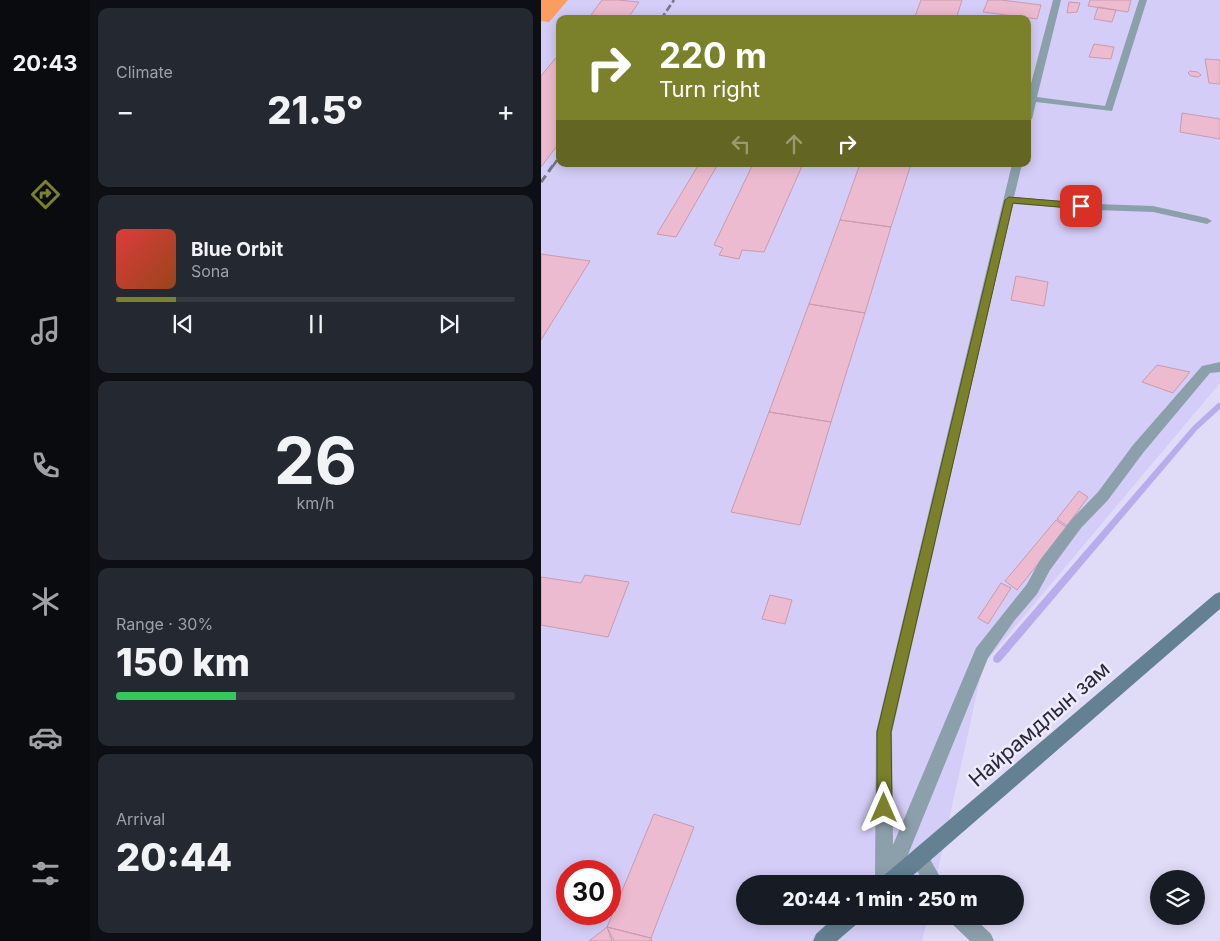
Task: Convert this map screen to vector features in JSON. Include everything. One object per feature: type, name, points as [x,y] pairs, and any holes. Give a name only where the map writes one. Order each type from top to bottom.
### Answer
[{"type":"main road","name":"Найрамдлын зам","points":[[898,875],[920,858],[1220,599]]},
{"type":"main road","points":[[823,941],[841,925]]},
{"type":"street","points":[[1031,102],[1057,0]]},
{"type":"street","points":[[1032,98],[1109,109],[1143,0]]},
{"type":"street","points":[[886,875],[884,732],[1016,167]]},
{"type":"street","points":[[1009,200],[1096,207],[1153,209],[1207,221]]},
{"type":"street","points":[[890,875],[982,653],[1009,616],[1032,589],[1045,565],[1076,524],[1103,496],[1167,414],[1206,369],[1220,367]]},
{"type":"street","points":[[920,858],[930,875]]},
{"type":"street","points":[[967,925],[984,941]]},
{"type":"shaded area","points":[[541,0],[1220,0],[1220,383],[983,665],[937,875],[736,875],[736,925],[926,925],[922,941],[541,941]]},
{"type":"shaded area","points":[[541,0],[568,0],[549,22],[541,21]]},
{"type":"building","points":[[602,0],[639,2],[630,15],[591,15]]},
{"type":"building","points":[[921,0],[962,0],[957,15],[915,15]]},
{"type":"building","points":[[988,0],[1041,5],[1037,19],[1031,18],[1031,15],[1006,15],[983,12]]},
{"type":"building","points":[[1090,0],[1131,0],[1128,12],[1088,6]]},
{"type":"building","points":[[1069,2],[1080,3],[1077,12],[1067,13]]},
{"type":"building","points":[[1098,7],[1116,10],[1112,22],[1094,19]]},
{"type":"building","points":[[1094,44],[1114,47],[1111,59],[1089,57]]},
{"type":"building","points":[[556,58],[556,147],[541,167],[541,76]]},
{"type":"building","points":[[1205,59],[1220,60],[1220,84],[1209,83]]},
{"type":"building","points":[[1190,71],[1198,72],[1201,75],[1198,77],[1191,76],[1188,73]]},
{"type":"building","points":[[1182,113],[1220,119],[1220,139],[1180,132]]},
{"type":"building","points":[[697,167],[716,167],[676,237],[657,234]]},
{"type":"building","points":[[752,167],[802,167],[764,252],[742,250],[739,259],[719,255],[723,248],[714,245]]},
{"type":"building","points":[[859,167],[910,167],[891,227],[840,220]]},
{"type":"building","points":[[840,220],[891,227],[865,313],[809,304]]},
{"type":"building","points":[[541,254],[590,261],[541,340]]},
{"type":"building","points":[[1016,276],[1048,282],[1044,306],[1011,300]]},
{"type":"building","points":[[809,304],[865,313],[831,422],[769,412]]},
{"type":"building","points":[[1157,365],[1190,372],[1173,393],[1142,382]]},
{"type":"building","points":[[769,412],[831,422],[800,525],[731,512]]},
{"type":"building","points":[[1079,491],[1088,497],[1067,526],[1057,519]]},
{"type":"building","points":[[1056,520],[1067,528],[1017,590],[1005,581]]},
{"type":"building","points":[[585,575],[629,582],[608,637],[541,625],[541,577],[581,583]]},
{"type":"building","points":[[1001,583],[1011,588],[988,624],[978,618]]},
{"type":"building","points":[[770,595],[792,600],[785,624],[762,619]]},
{"type":"building","points":[[654,814],[694,827],[651,938],[607,927],[608,925],[621,925],[621,893]]},
{"type":"building","points":[[607,927],[612,941],[589,941]]},
{"type":"building","points":[[607,927],[651,938],[652,941],[614,941]]},
{"type":"waterway","points":[[997,659],[1195,428],[1220,405]]},
{"type":"railway","points":[[664,15],[674,0]]},
{"type":"railway","points":[[553,166],[556,162]]},
{"type":"railway","points":[[541,182],[554,164]]},
{"type":"route","points":[[884,808],[884,732],[1009,200],[1081,206]]}]
